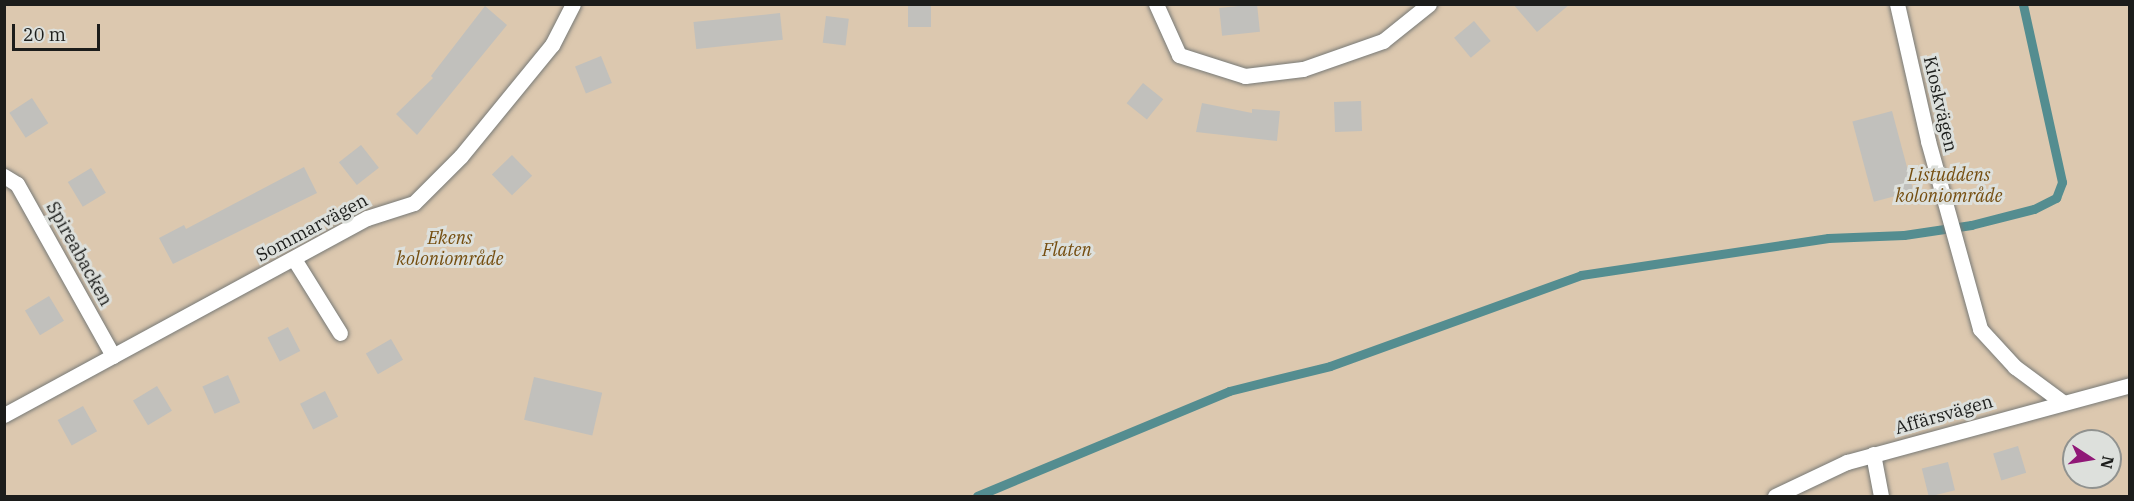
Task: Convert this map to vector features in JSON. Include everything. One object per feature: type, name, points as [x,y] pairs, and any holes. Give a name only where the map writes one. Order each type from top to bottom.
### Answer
[{"type":"lane","name":"Sommarvägen","points":[[4,415],[367,218],[414,203],[461,156],[552,45],[573,4]]},
{"type":"lane","points":[[1156,4],[1179,55],[1245,76],[1303,69],[1383,41],[1429,4]]},
{"type":"lane","name":"Kioskvägen","points":[[1897,4],[1956,248],[1980,329],[2015,367],[2061,401]]},
{"type":"lane","name":"Spireabacken","points":[[4,176],[17,184],[113,356]]},
{"type":"lane","points":[[294,259],[340,333]]},
{"type":"lane","name":"Affärsvägen","points":[[1775,496],[1848,462],[1873,454],[2061,401],[2130,385]]},
{"type":"lane","points":[[1873,454],[1881,496]]},
{"type":"green space","name":"Flaten","points":[[4,5],[2129,5],[2129,496],[5,496]]},
{"type":"building","points":[[908,4],[931,4],[931,27],[908,27]]},
{"type":"building","points":[[1257,4],[1260,32],[1222,36],[1219,8]]},
{"type":"building","points":[[1513,4],[1570,4],[1537,32]]},
{"type":"building","points":[[485,6],[507,25],[417,135],[396,114],[433,78],[431,76]]},
{"type":"building","points":[[780,13],[783,40],[696,49],[693,22]]},
{"type":"building","points":[[826,16],[849,19],[846,46],[823,43]]},
{"type":"building","points":[[1474,21],[1491,41],[1471,58],[1454,38]]},
{"type":"building","points":[[601,56],[612,83],[586,93],[575,66]]},
{"type":"building","points":[[1143,83],[1163,99],[1147,120],[1127,103]]},
{"type":"building","points":[[32,98],[48,123],[26,138],[9,113]]},
{"type":"building","points":[[1361,101],[1362,131],[1335,132],[1334,102]]},
{"type":"building","points":[[1202,103],[1252,113],[1252,109],[1280,111],[1277,141],[1196,132]]},
{"type":"building","points":[[1892,111],[1913,191],[1874,202],[1852,122]]},
{"type":"building","points":[[361,145],[379,168],[357,185],[339,162]]},
{"type":"building","points":[[512,155],[532,176],[512,195],[492,174]]},
{"type":"building","points":[[304,167],[317,193],[173,264],[159,238],[184,225],[186,229]]},
{"type":"building","points":[[91,168],[106,193],[83,207],[68,182]]},
{"type":"building","points":[[49,296],[64,321],[40,335],[25,310]]},
{"type":"building","points":[[288,327],[300,351],[280,361],[268,337]]},
{"type":"building","points":[[391,339],[403,360],[378,374],[366,354]]},
{"type":"building","points":[[228,375],[240,402],[215,414],[202,386]]},
{"type":"building","points":[[534,377],[602,393],[592,436],[524,420]]},
{"type":"building","points":[[157,386],[172,411],[148,425],[133,400]]},
{"type":"building","points":[[325,391],[338,417],[313,430],[300,404]]},
{"type":"building","points":[[83,406],[97,431],[72,445],[58,420]]},
{"type":"building","points":[[2018,446],[2026,473],[2001,480],[1993,454]]},
{"type":"building","points":[[1948,462],[1955,490],[1929,496],[1922,469]]},
{"type":"waterway","points":[[977,496],[1229,391],[1330,366],[1581,275],[1828,238],[1904,235],[1971,225],[2034,209],[2056,198],[2062,182],[2023,4]]},
{"type":"park label","name":"Listuddens koloniområde","points":[[1949,186]]},
{"type":"park label","name":"Ekens koloniområde","points":[[450,249]]}]
